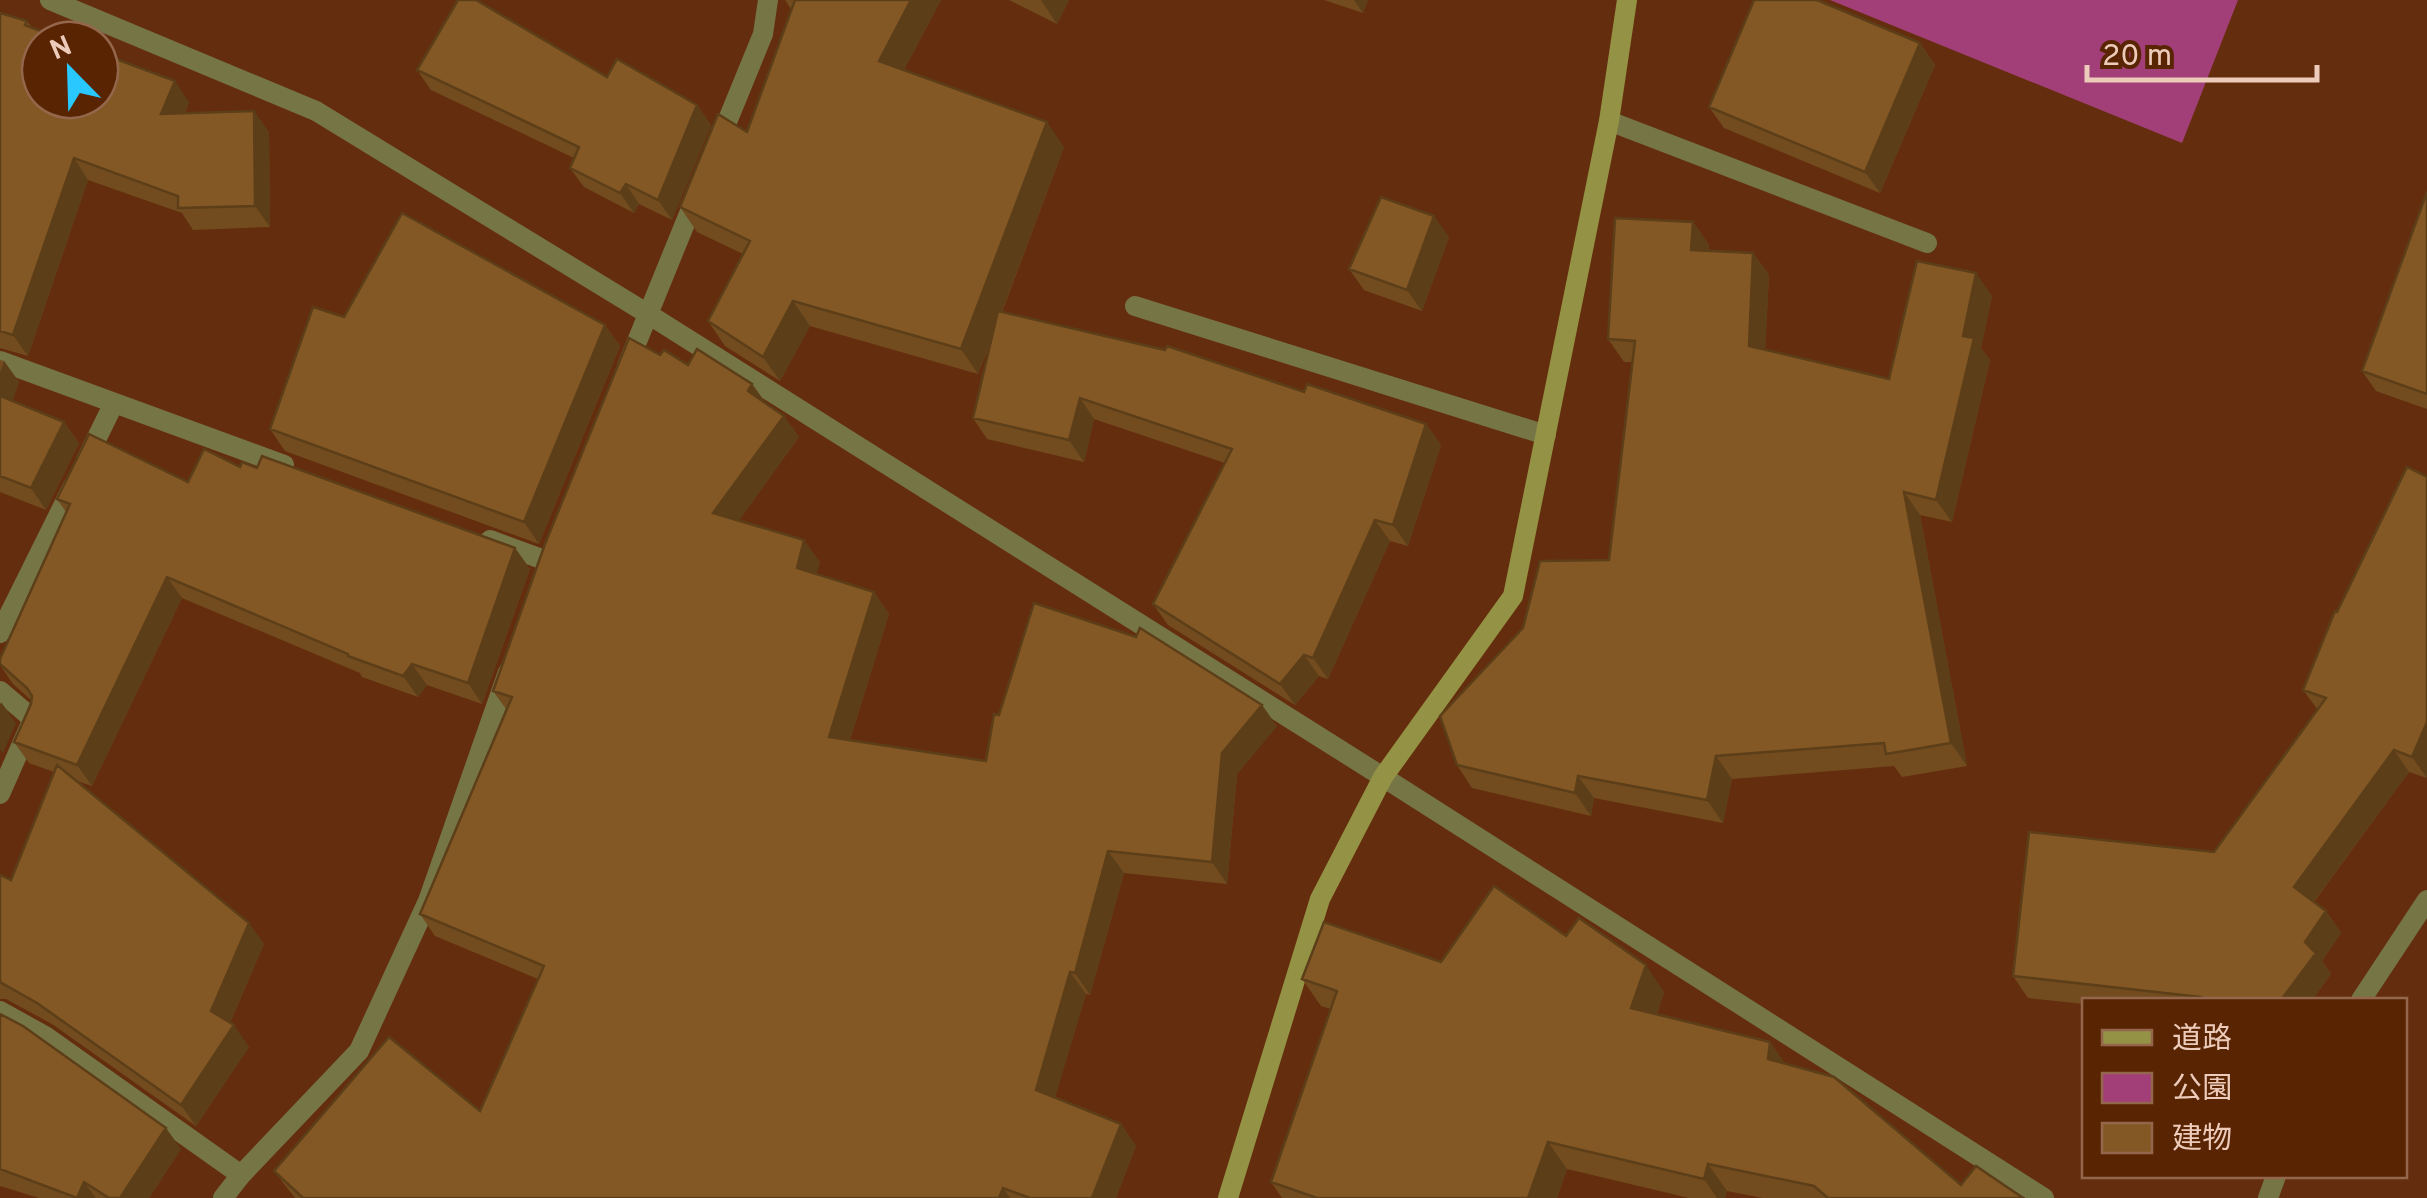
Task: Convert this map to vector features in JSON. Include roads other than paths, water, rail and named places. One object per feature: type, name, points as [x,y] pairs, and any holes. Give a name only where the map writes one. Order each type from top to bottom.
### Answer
[{"type":"street","points":[[50,0],[316,111],[648,314],[2044,1198]]},
{"type":"street","points":[[619,384],[763,34],[768,0]]},
{"type":"street","points":[[1228,1198],[1320,898],[1383,778],[1513,596],[1608,121],[1627,0]]},
{"type":"street","points":[[1608,121],[1927,243]]},
{"type":"street","points":[[1135,306],[1546,435]]},
{"type":"street","points":[[0,361],[294,469]]},
{"type":"street","points":[[0,633],[114,403]]},
{"type":"street","points":[[475,534],[547,561]]},
{"type":"street","points":[[223,1198],[359,1052],[428,901],[516,650]]},
{"type":"street","points":[[0,691],[33,719],[0,794]]},
{"type":"street","points":[[2362,998],[2427,900]]},
{"type":"street","points":[[0,1012],[45,1036],[242,1175]]}]
